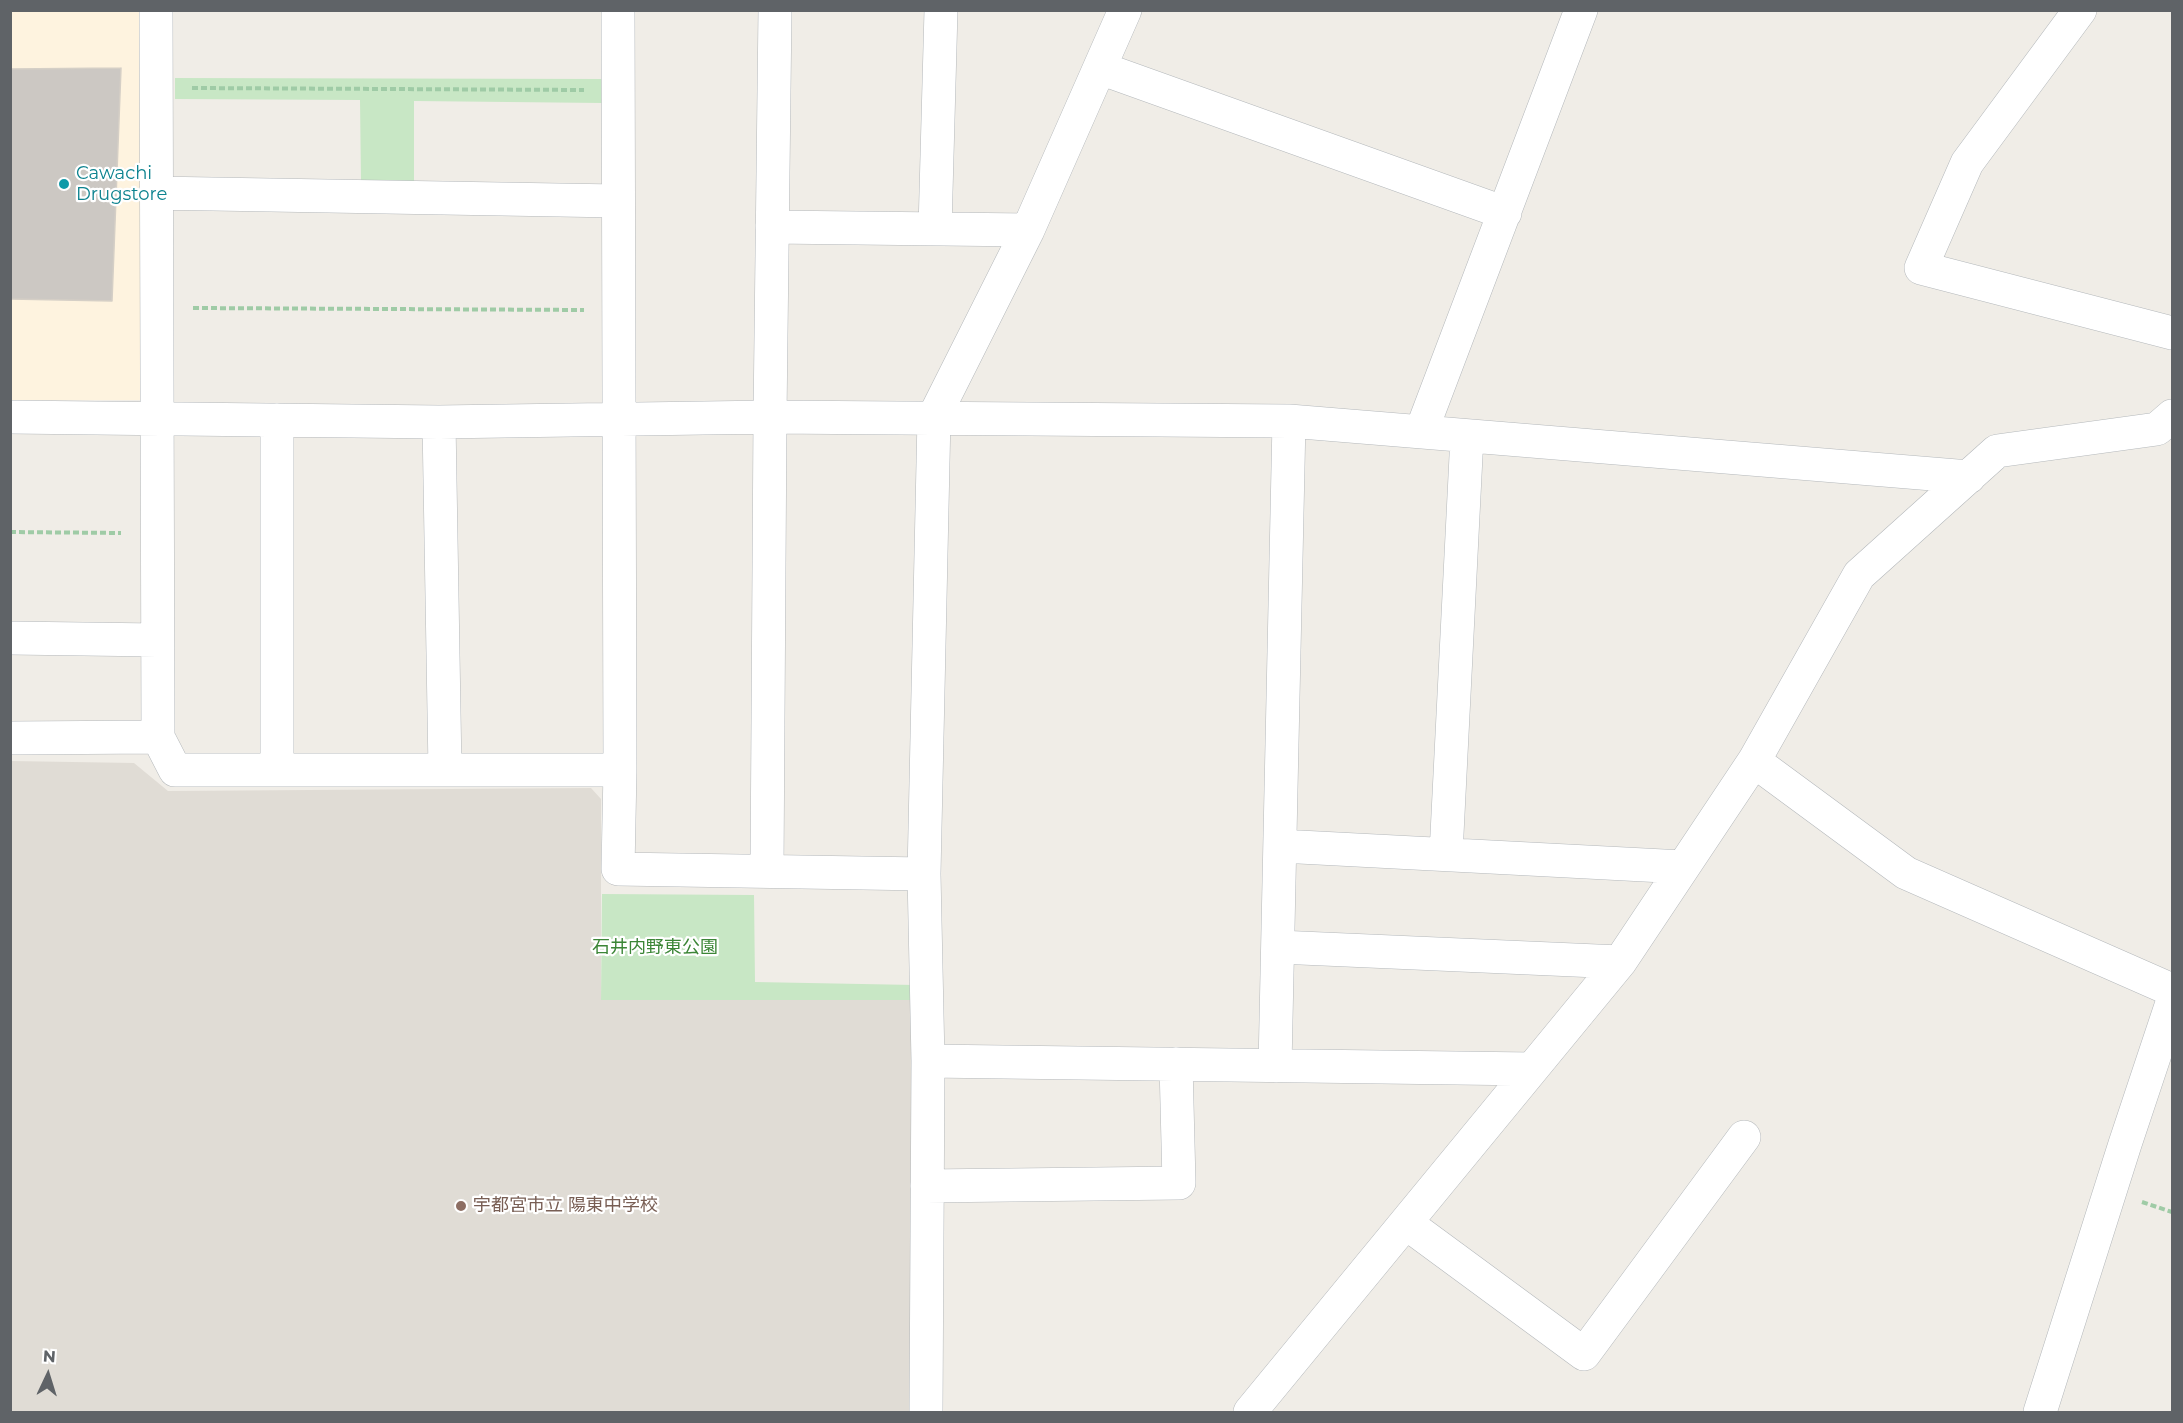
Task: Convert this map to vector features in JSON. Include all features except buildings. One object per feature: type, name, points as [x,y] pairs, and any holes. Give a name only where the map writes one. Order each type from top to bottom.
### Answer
[{"type":"street","points":[[156,10],[158,737],[175,770],[620,770]]},
{"type":"street","points":[[618,10],[620,770],[618,869],[924,874]]},
{"type":"street","points":[[767,870],[775,10]]},
{"type":"street","points":[[935,229],[941,10]]},
{"type":"street","points":[[926,1413],[928,1061],[924,874],[934,417],[1028,230],[1125,10]]},
{"type":"street","points":[[1421,432],[1581,10]]},
{"type":"street","points":[[2080,10],[1967,163],[1921,268],[2172,333]]},
{"type":"street","points":[[1100,68],[1504,213]]},
{"type":"street","points":[[155,193],[617,201]]},
{"type":"street","points":[[772,227],[1028,230]]},
{"type":"street","points":[[1250,1413],[1620,963],[1754,761],[1859,575],[1997,451],[2157,429],[2172,416]]},
{"type":"street","points":[[10,417],[439,422],[770,417],[1289,421],[1969,477]]},
{"type":"street","points":[[277,420],[277,770]]},
{"type":"street","points":[[1275,1066],[1289,421]]},
{"type":"street","points":[[439,422],[445,770]]},
{"type":"street","points":[[1446,854],[1467,436]]},
{"type":"street","points":[[10,638],[158,640]]},
{"type":"street","points":[[10,738],[158,737]]},
{"type":"street","points":[[1754,761],[1906,873],[2172,990]]},
{"type":"street","points":[[1280,846],[1683,867]]},
{"type":"street","points":[[1278,947],[1620,963]]},
{"type":"street","points":[[2040,1413],[2172,1003]]},
{"type":"street","points":[[928,1061],[1532,1069]]},
{"type":"street","points":[[927,1186],[1179,1183],[1176,1064]]},
{"type":"street","points":[[1406,1223],[1584,1354],[1744,1137]]},
{"type":"path","points":[[156,88],[618,91]]},
{"type":"path","points":[[156,308],[617,310]]},
{"type":"path","points":[[10,532],[158,534]]},
{"type":"shaded area","points":[[11,11],[140,11],[144,400],[11,400]]},
{"type":"shaded area","name":"宇都宮市立 陽東中学校","points":[[11,761],[134,763],[168,791],[591,788],[601,799],[601,1000],[914,1000],[910,1412],[11,1412]]},
{"type":"green space","points":[[175,78],[602,79],[602,103],[414,101],[414,184],[361,183],[360,100],[175,99]]},
{"type":"green space","name":"石井内野東公園","points":[[602,894],[754,895],[755,982],[915,985],[914,1000],[601,1000]]},
{"type":"place","name":"Cawachi Drugstore","points":[[64,184]]},
{"type":"place","name":"宇都宮市立 陽東中学校","points":[[461,1206]]}]
